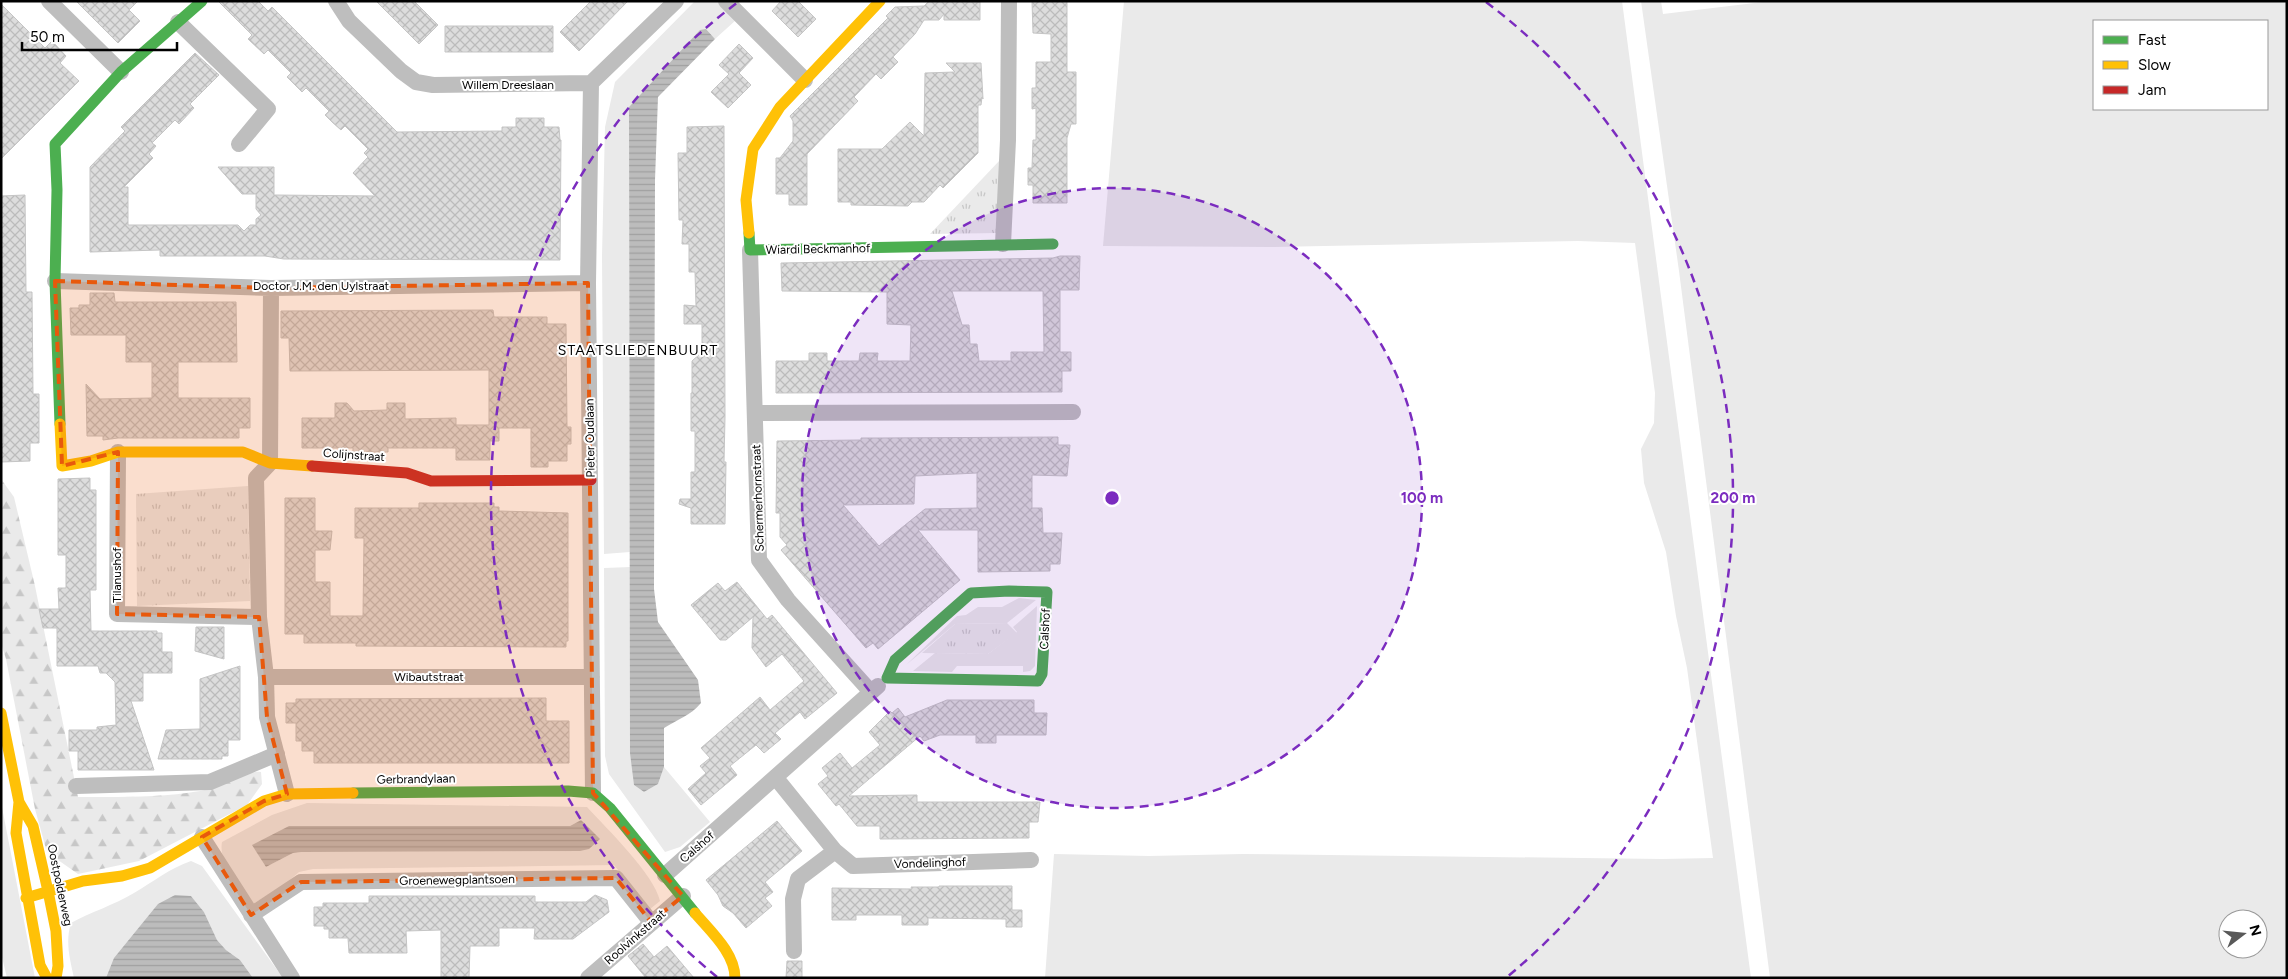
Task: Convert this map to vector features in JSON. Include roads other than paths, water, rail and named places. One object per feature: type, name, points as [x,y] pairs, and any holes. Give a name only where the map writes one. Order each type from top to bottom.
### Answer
[{"type":"street","points":[[49,1],[121,72]]},
{"type":"street","points":[[118,452],[62,466],[55,281],[57,190],[55,144],[121,72],[202,1]]},
{"type":"street","points":[[591,83],[676,1]]},
{"type":"street","points":[[726,1],[805,80]]},
{"type":"street","name":"Wiardi Beckmanhof","points":[[880,1],[780,107],[753,149],[746,200],[750,250],[1053,244]]},
{"type":"street","points":[[1003,244],[1008,140],[1010,1]]},
{"type":"street","name":"Willem Dreeslaan","points":[[340,3],[349,21],[401,71],[416,82],[433,85],[591,83]]},
{"type":"street","points":[[178,22],[268,109],[238,144]]},
{"type":"street","name":"Pieter Oudlaan","points":[[591,83],[588,283],[593,792]]},
{"type":"street","name":"Schermerhornstraat","points":[[750,250],[760,560],[788,600],[871,692]]},
{"type":"street","name":"Doctor J.M. den Uylstraat","points":[[55,281],[271,288],[588,283]]},
{"type":"street","points":[[271,288],[270,463],[256,478],[260,617],[266,677],[267,716],[286,794]]},
{"type":"street","points":[[756,413],[1073,412]]},
{"type":"street","name":"Colijnstraat","points":[[118,452],[243,452],[270,463],[407,473],[430,481],[590,480]]},
{"type":"street","name":"Tilanushof","points":[[118,452],[117,614],[260,617]]},
{"type":"street","name":"Calshof","points":[[665,875],[887,678],[895,660],[971,593],[1047,592],[1042,674],[1038,681],[887,678]]},
{"type":"street","name":"Wibautstraat","points":[[266,677],[592,678]]},
{"type":"street","name":"Oostpolderweg","points":[[1,713],[19,802],[16,833],[26,898],[40,965],[48,978]]},
{"type":"street","points":[[76,786],[210,782],[276,754]]},
{"type":"street","name":"Vondelinghof","points":[[776,778],[835,851],[854,866],[1031,860]]},
{"type":"street","points":[[593,792],[610,808],[730,956],[735,970],[735,978]]},
{"type":"street","name":"Gerbrandylaan","points":[[26,898],[83,881],[122,876],[150,868],[264,801],[286,794],[593,792]]},
{"type":"street","name":"Oostpolderweg","points":[[19,802],[33,826],[48,891],[56,931],[58,966],[56,978]]},
{"type":"street","points":[[202,837],[292,978]]},
{"type":"street","points":[[794,951],[793,899],[798,879],[835,851]]},
{"type":"street","name":"Groenewegplantsoen","points":[[251,915],[300,882],[616,878],[651,922]]},
{"type":"street","name":"Roolvinkstraat","points":[[592,977],[651,922],[683,896]]},
{"type":"district","name":"STAATSLIEDENBUURT","points":[[638,350]]}]
